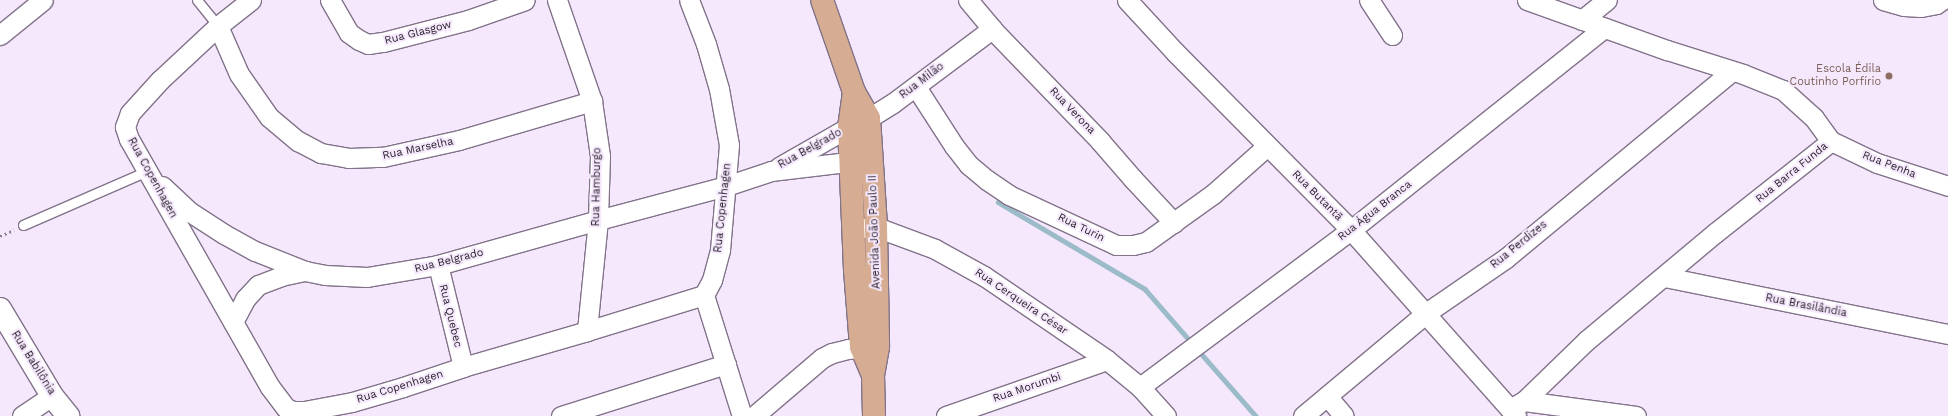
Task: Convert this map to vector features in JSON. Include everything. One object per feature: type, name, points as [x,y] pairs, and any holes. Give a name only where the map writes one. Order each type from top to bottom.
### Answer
[{"type":"main road","name":"Avenida João Paulo II","points":[[822,0],[854,92],[869,118],[861,160],[854,228],[873,375],[874,416]]},
{"type":"main road","name":"Avenida João Paulo II","points":[[854,92],[849,127],[861,160],[876,227],[870,347]]},
{"type":"street","points":[[0,35],[43,0]]},
{"type":"street","name":"Rua Copenhagen","points":[[251,0],[218,26],[160,80],[127,118],[125,127],[129,139],[270,387],[286,408],[293,411],[354,409],[463,367],[704,295],[712,280],[720,250],[729,145],[719,89],[706,44],[689,0]]},
{"type":"street","name":"Rua Glasgow","points":[[330,0],[349,33],[358,40],[368,44],[383,42],[468,20],[525,0]]},
{"type":"street","name":"Rua Hamburgo","points":[[557,0],[592,101],[600,156],[598,220],[587,331]]},
{"type":"street","name":"Rua Verona","points":[[968,0],[992,29],[1090,129],[1174,223]]},
{"type":"street","name":"Rua Butantã","points":[[1126,0],[1267,146],[1351,230],[1426,313],[1517,409]]},
{"type":"street","points":[[1369,0],[1392,35]]},
{"type":"street","name":"Rua Barra Funda","points":[[1517,409],[1587,340],[1665,277],[1715,233],[1831,141],[1814,118],[1783,90],[1527,0]]},
{"type":"street","points":[[1582,20],[1606,0]]},
{"type":"street","points":[[1883,0],[1904,6],[1921,7],[1936,4],[1942,0]]},
{"type":"street","name":"Rua Marselha","points":[[218,26],[239,74],[269,117],[298,141],[321,153],[349,158],[383,157],[459,140],[592,101]]},
{"type":"street","name":"Rua Água Branca","points":[[1140,387],[1351,230],[1604,28]]},
{"type":"street","name":"Rua Milão","points":[[849,127],[869,118],[916,87],[992,29]]},
{"type":"street","name":"Rua Perdizes","points":[[1303,416],[1426,313],[1506,258],[1732,71]]},
{"type":"street","name":"Rua Turin","points":[[916,87],[968,165],[1009,195],[1116,245],[1133,245],[1146,242],[1213,194],[1267,146]]},
{"type":"street","name":"Rua Belgrado","points":[[147,171],[190,212],[224,234],[255,250],[305,270],[325,274],[367,278],[438,265],[726,186],[771,171],[849,127]]},
{"type":"street","name":"Rua Penha","points":[[1831,141],[1878,163],[1948,186]]},
{"type":"street","name":"Rua Belgrado","points":[[771,171],[861,160]]},
{"type":"street","name":"Rua Cerqueira César","points":[[854,228],[876,227],[935,249],[984,276],[1107,360],[1140,387],[1166,416]]},
{"type":"street","name":"Rua Quebec","points":[[438,265],[463,367]]},
{"type":"street","points":[[233,322],[245,299],[258,285],[281,276],[305,270]]},
{"type":"street","name":"Rua Brasilândia","points":[[1665,277],[1948,334]]},
{"type":"street","points":[[704,295],[742,416]]},
{"type":"street","name":"Rua Babilônia","points":[[0,309],[52,396],[68,416]]},
{"type":"street","points":[[754,416],[822,358],[832,353],[870,347]]},
{"type":"street","name":"Rua Morumbi","points":[[946,416],[1107,360]]},
{"type":"street","points":[[561,416],[726,364]]},
{"type":"street","points":[[22,416],[52,396]]},
{"type":"street","points":[[1327,396],[1344,416]]},
{"type":"street","points":[[1517,409],[1636,416]]},
{"type":"lane","name":"Rua Marselha","points":[[197,0],[218,26]]},
{"type":"lane","points":[[23,225],[147,171]]},
{"type":"waterway","points":[[998,202],[1145,289],[1192,343]]},
{"type":"waterway","points":[[1198,350],[1256,416]]},
{"type":"place","name":"Escola Édila Coutinho Porfírio","points":[[1889,76]]}]
